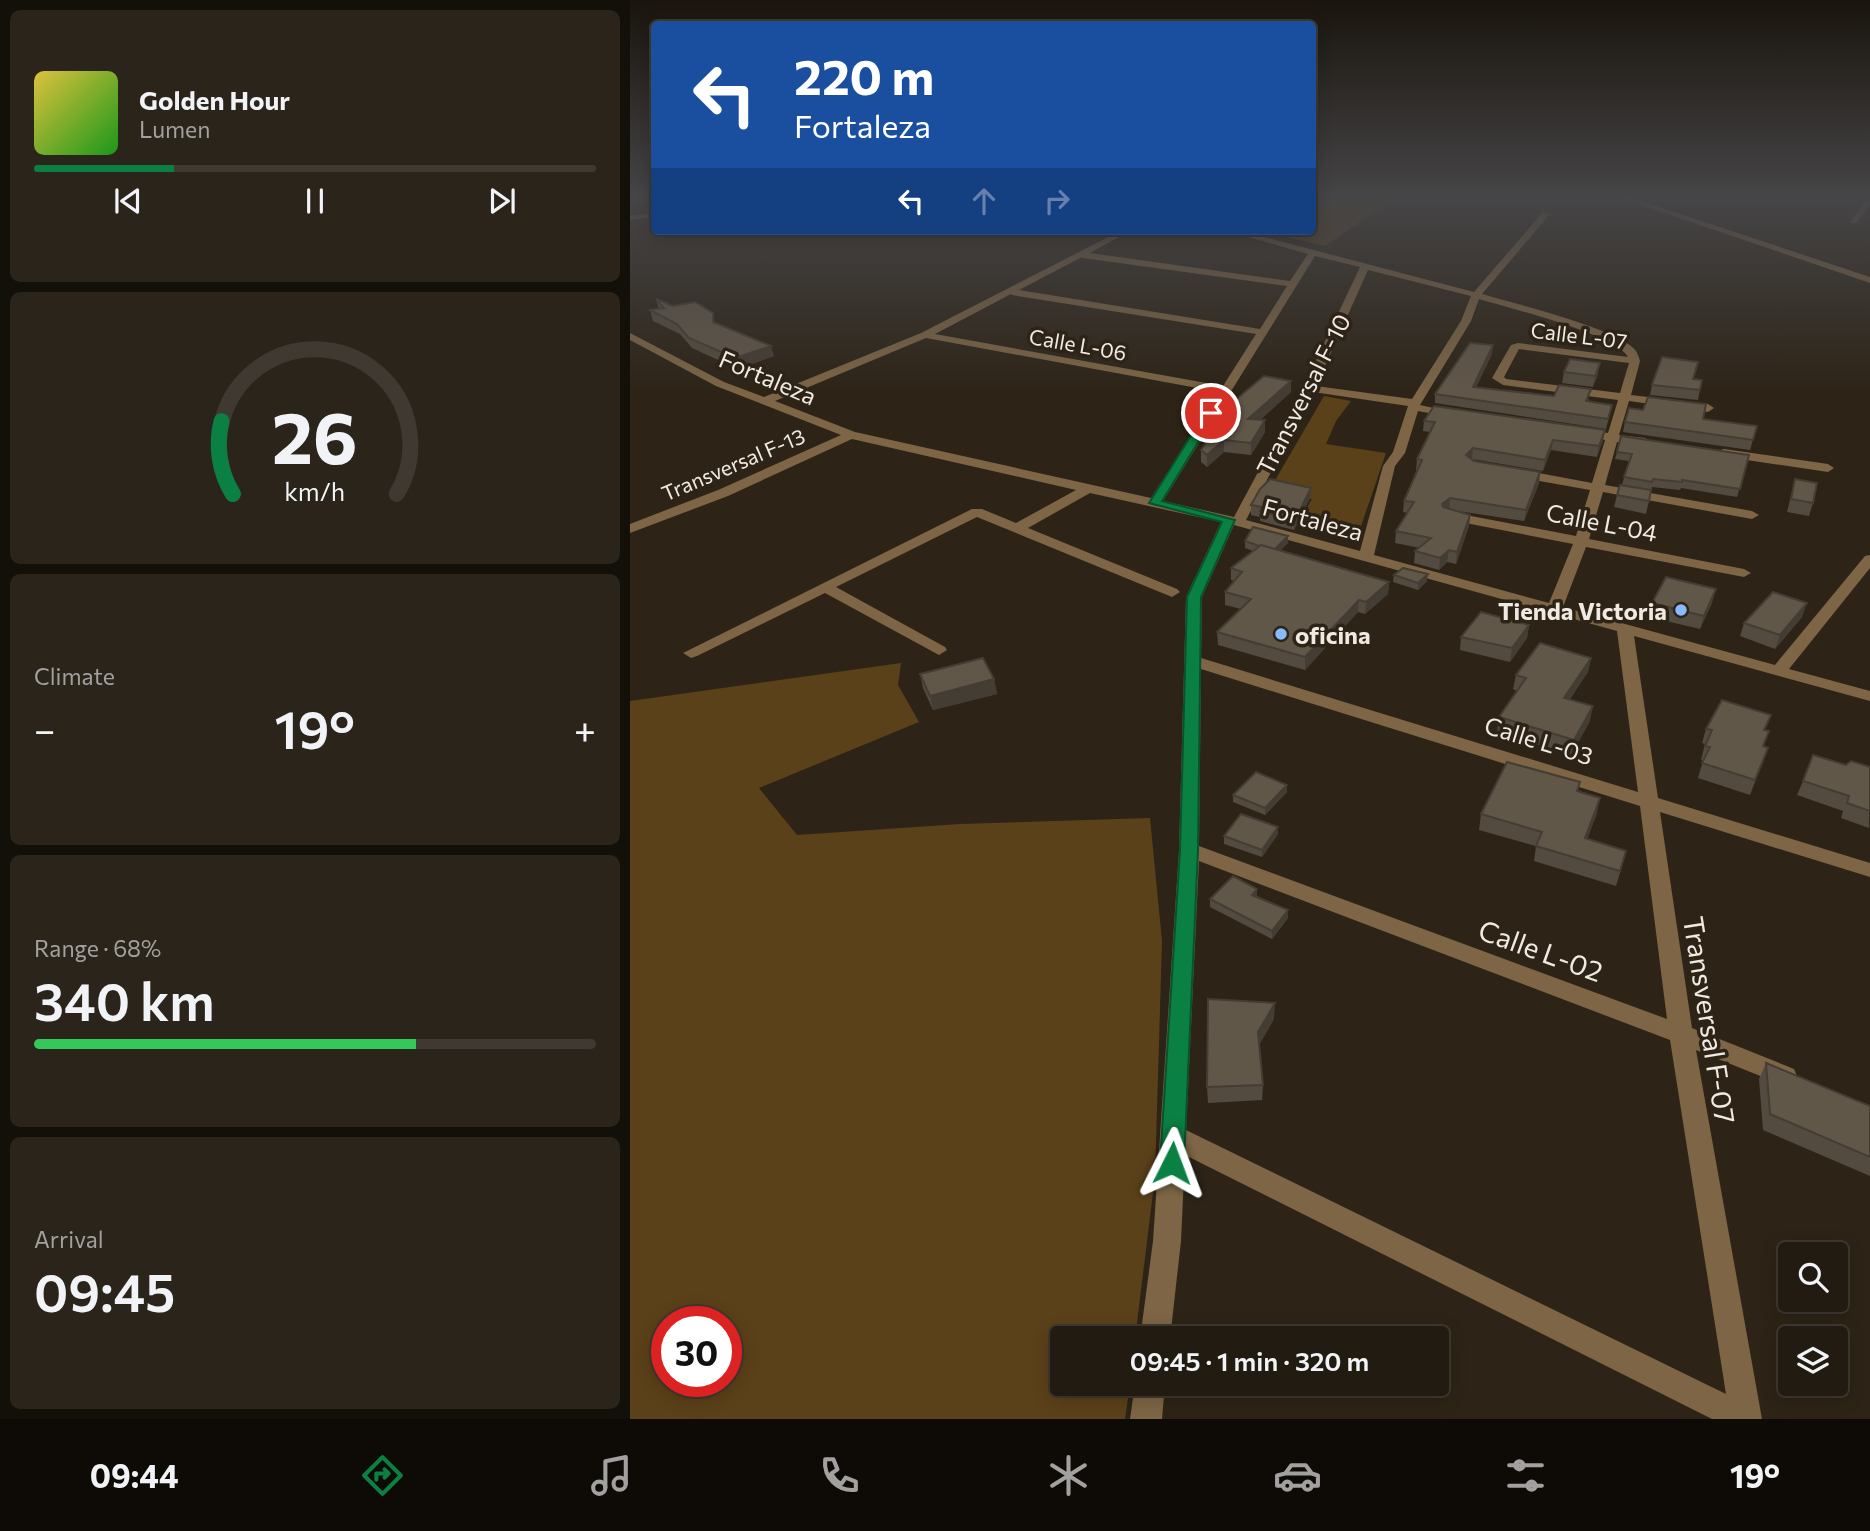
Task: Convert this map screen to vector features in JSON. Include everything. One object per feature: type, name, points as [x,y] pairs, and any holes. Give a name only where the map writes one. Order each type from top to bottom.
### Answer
[{"type":"street","points":[[765,401],[925,335],[1069,262]]},
{"type":"street","points":[[1135,262],[1292,284]]},
{"type":"street","points":[[1155,503],[1306,262]]},
{"type":"street","points":[[1348,262],[1476,295],[1570,323],[1631,351],[1635,361],[1626,397],[1582,540],[1554,609]]},
{"type":"street","points":[[1366,557],[1389,466],[1399,453],[1414,405],[1465,321],[1476,295],[1504,262]]},
{"type":"street","points":[[1817,262],[1870,280]]},
{"type":"street","name":"Transversal F-10","points":[[1157,1326],[1167,1241],[1189,850],[1194,597],[1233,521],[1308,388],[1365,267]]},
{"type":"street","points":[[1012,292],[1261,332]]},
{"type":"street","name":"Calle L-06","points":[[925,335],[1224,390]]},
{"type":"street","name":"Fortaleza","points":[[630,336],[720,384],[851,435],[1233,521],[1870,696]]},
{"type":"street","name":"Calle L-07","points":[[1635,361],[1518,346],[1497,378],[1503,382],[1707,408]]},
{"type":"street","points":[[1308,388],[1466,415]]},
{"type":"street","points":[[1573,432],[1653,443]]},
{"type":"street","name":"Transversal F-13","points":[[630,529],[723,493],[851,435]]},
{"type":"street","points":[[1707,451],[1828,468]]},
{"type":"street","points":[[1498,470],[1752,515]]},
{"type":"street","points":[[1019,527],[1087,489]]},
{"type":"street","points":[[691,653],[977,512],[1172,592]]},
{"type":"street","name":"Calle L-04","points":[[1450,516],[1744,573]]},
{"type":"street","points":[[1779,670],[1870,559]]},
{"type":"street","points":[[825,587],[939,650]]},
{"type":"street","name":"Transversal F-07","points":[[1625,629],[1681,1034],[1746,1419]]},
{"type":"street","name":"Calle L-03","points":[[1193,661],[1870,870]]},
{"type":"street","name":"Calle L-02","points":[[1189,850],[1681,1034],[1807,1085]]},
{"type":"street","points":[[1174,1137],[1746,1419]]},
{"type":"street","points":[[1146,1419],[1149,1396]]},
{"type":"shaded area","points":[[1324,396],[1351,401],[1336,421],[1326,444],[1386,453],[1357,538],[1298,522],[1312,499],[1270,489]]},
{"type":"shaded area","points":[[901,663],[898,685],[919,722],[759,788],[797,835],[960,824],[1150,818],[1162,941],[1155,1176],[1137,1326],[1050,1326],[1050,1396],[1128,1396],[1125,1419],[630,1419],[630,701]]},
{"type":"building","points":[[656,299],[673,306],[695,302],[713,313],[713,322],[771,346],[735,358],[689,338],[677,324],[650,310],[664,308]]},
{"type":"building","points":[[1470,343],[1493,345],[1473,387],[1554,396],[1559,385],[1591,389],[1586,401],[1612,405],[1608,419],[1435,394]]},
{"type":"building","points":[[1662,357],[1698,362],[1693,379],[1702,380],[1700,390],[1652,385]]},
{"type":"building","points":[[1570,359],[1600,363],[1595,376],[1564,372]]},
{"type":"building","points":[[1264,376],[1291,381],[1248,419],[1265,420],[1251,443],[1224,440],[1207,455],[1201,450],[1234,401]]},
{"type":"building","points":[[1648,397],[1706,404],[1703,419],[1757,426],[1753,440],[1625,422],[1629,408],[1643,410]]},
{"type":"building","points":[[1434,406],[1605,430],[1599,446],[1553,440],[1545,460],[1473,448],[1466,455],[1474,461],[1540,472],[1526,510],[1450,498],[1442,504],[1443,507],[1470,515],[1457,552],[1449,550],[1440,558],[1415,551],[1431,538],[1396,531],[1414,502],[1404,501],[1422,460],[1417,459],[1435,422],[1424,421]]},
{"type":"building","points":[[1621,436],[1749,455],[1740,489],[1682,480],[1653,479],[1652,482],[1624,477],[1632,454],[1617,452]]},
{"type":"building","points":[[1270,479],[1311,488],[1295,520],[1260,511],[1262,507],[1251,505],[1260,489]]},
{"type":"building","points":[[1795,479],[1817,483],[1813,503],[1791,499]]},
{"type":"building","points":[[1620,485],[1651,490],[1649,501],[1617,495]]},
{"type":"building","points":[[1253,527],[1288,536],[1275,549],[1259,546],[1245,541]]},
{"type":"building","points":[[1261,545],[1389,582],[1366,602],[1359,600],[1305,657],[1217,632],[1251,599],[1225,592],[1242,572],[1231,568]]},
{"type":"building","points":[[1403,568],[1428,574],[1418,583],[1394,575]]},
{"type":"building","points":[[1666,577],[1716,589],[1704,616],[1652,603]]},
{"type":"building","points":[[1773,592],[1807,603],[1780,635],[1744,623]]},
{"type":"building","points":[[1481,612],[1529,625],[1512,648],[1461,637]]},
{"type":"building","points":[[1540,643],[1591,658],[1564,698],[1593,706],[1574,740],[1499,717],[1526,678],[1516,675]]},
{"type":"building","points":[[983,658],[994,679],[930,696],[920,674]]},
{"type":"building","points":[[1722,700],[1771,715],[1764,730],[1769,731],[1763,746],[1768,748],[1755,780],[1702,763],[1710,747],[1705,746],[1712,730],[1706,729]]},
{"type":"building","points":[[1813,755],[1846,765],[1851,761],[1870,767],[1870,811],[1847,803],[1849,796],[1803,781]]},
{"type":"building","points":[[1507,762],[1580,782],[1577,791],[1600,798],[1585,838],[1626,851],[1620,871],[1536,846],[1542,832],[1481,814]]},
{"type":"building","points":[[1256,772],[1287,785],[1265,808],[1233,795]]},
{"type":"building","points":[[1241,814],[1278,827],[1262,850],[1224,836]]},
{"type":"building","points":[[1233,876],[1257,889],[1252,895],[1288,910],[1272,931],[1210,899]]},
{"type":"building","points":[[1208,999],[1275,1003],[1258,1032],[1263,1085],[1207,1087]]},
{"type":"building","points":[[1766,1063],[1870,1106],[1870,1157],[1770,1114]]},
{"type":"place","name":"Tienda Victoria","points":[[1681,610]]},
{"type":"place","name":"oficina","points":[[1281,634]]},
{"type":"route","points":[[1172,1163],[1189,850],[1194,597],[1229,520],[1155,503],[1211,413]]}]
